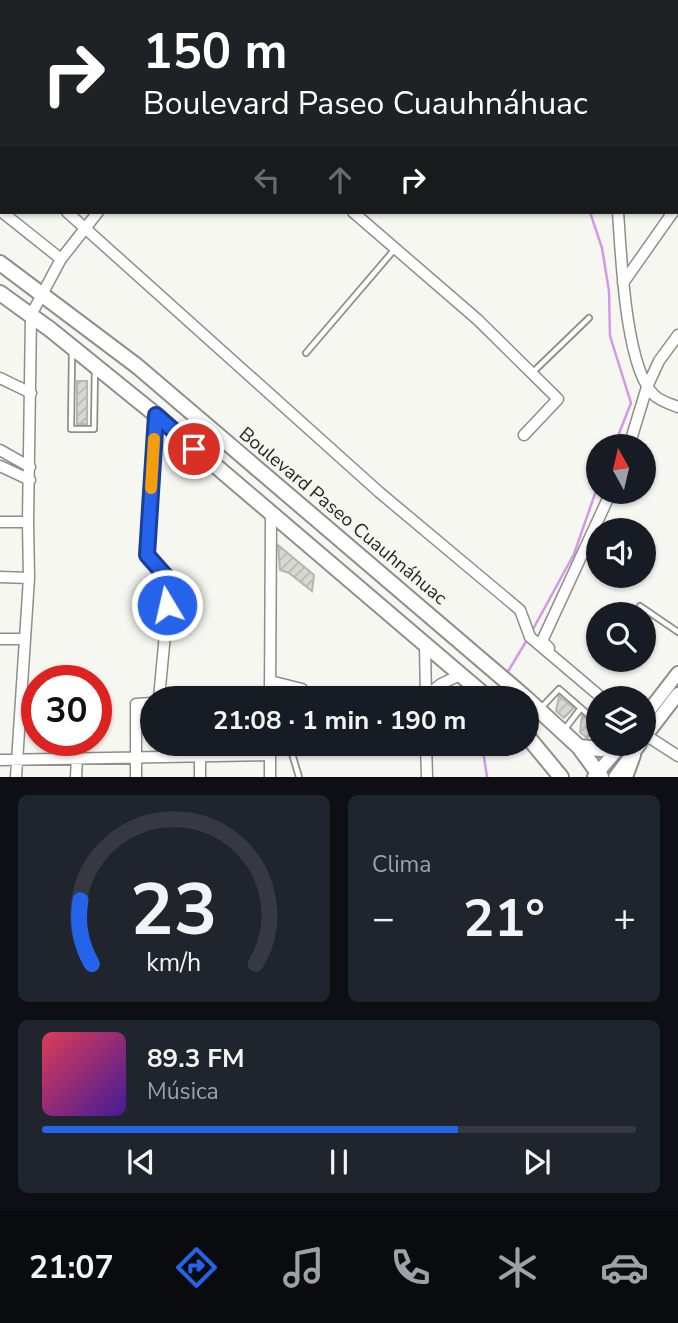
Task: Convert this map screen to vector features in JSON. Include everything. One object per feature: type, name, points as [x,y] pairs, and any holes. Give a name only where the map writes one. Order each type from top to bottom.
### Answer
[{"type":"main road","name":"Boulevard Paseo Cuauhnáhuac","points":[[0,263],[137,366],[512,686]]},
{"type":"main road","points":[[0,293],[32,315],[156,415],[473,686]]},
{"type":"main road","points":[[51,330],[60,321],[85,327]]},
{"type":"main road","name":"Boulevard Paseo Cuauhnáhuac","points":[[539,710],[579,747],[597,775]]},
{"type":"main road","points":[[579,747],[586,748]]},
{"type":"main road","points":[[539,750],[561,777]]},
{"type":"main road","points":[[625,777],[635,756]]},
{"type":"street","points":[[5,214],[61,259]]},
{"type":"street","points":[[69,214],[379,492],[520,610],[530,636],[588,686]]},
{"type":"street","points":[[16,777],[29,578],[32,315],[61,259],[96,214]]},
{"type":"street","points":[[355,214],[478,320],[558,399],[524,435]]},
{"type":"street","points":[[618,214],[626,315],[635,352],[647,387],[656,398],[678,407]]},
{"type":"street","points":[[623,283],[672,214]]},
{"type":"street","points":[[633,434],[647,387],[659,361],[678,335]]},
{"type":"street","points":[[0,377],[31,393]]},
{"type":"street","points":[[156,415],[147,555],[170,581],[160,686]]},
{"type":"street","points":[[0,450],[30,467]]},
{"type":"street","points":[[0,466],[30,480]]},
{"type":"street","points":[[595,686],[542,641],[605,504]]},
{"type":"street","points":[[270,686],[271,516]]},
{"type":"street","points":[[0,522],[28,522]]},
{"type":"street","points":[[0,577],[29,578]]},
{"type":"street","points":[[0,639],[25,639]]},
{"type":"street","points":[[425,646],[426,686]]},
{"type":"street","points":[[656,701],[678,673]]},
{"type":"street","points":[[270,681],[300,688],[297,676]]},
{"type":"street","points":[[439,686],[463,678]]},
{"type":"street","points":[[656,723],[678,694]]},
{"type":"street","points":[[136,777],[136,704],[140,704]]},
{"type":"street","points":[[656,747],[678,756]]},
{"type":"street","points":[[0,760],[200,756],[200,777]]},
{"type":"street","points":[[270,756],[270,777]]},
{"type":"street","points":[[426,756],[427,777]]},
{"type":"street","points":[[597,775],[611,756]]},
{"type":"street","points":[[615,777],[631,756]]},
{"type":"street","points":[[76,777],[77,758]]},
{"type":"lane","points":[[306,352],[394,249]]},
{"type":"lane","points":[[531,373],[589,318]]},
{"type":"lane","points":[[72,348],[71,429],[94,429],[95,366]]},
{"type":"lane","points":[[656,617],[678,632]]},
{"type":"lane","points":[[539,710],[559,689],[586,712]]},
{"type":"lane","points":[[562,732],[581,708]]},
{"type":"lane","points":[[293,756],[299,777]]},
{"type":"building","points":[[77,381],[87,381],[87,424],[77,424]]},
{"type":"building","points":[[278,545],[314,575],[312,591],[289,573],[280,570]]},
{"type":"building","points":[[559,696],[574,708],[564,718],[556,711]]},
{"type":"building","points":[[582,715],[586,718],[586,737],[580,732]]},
{"type":"waterway","points":[[591,214],[602,248],[609,291],[610,336],[631,403],[619,434]]},
{"type":"waterway","points":[[532,631],[574,554],[591,504]]},
{"type":"waterway","points":[[507,673],[527,640]]},
{"type":"waterway","points":[[499,686],[501,682]]},
{"type":"waterway","points":[[484,756],[487,777]]},
{"type":"slow traffic","points":[[151,488],[154,439]]},
{"type":"route","points":[[167,605],[170,581],[147,555],[156,415],[194,449]]}]
